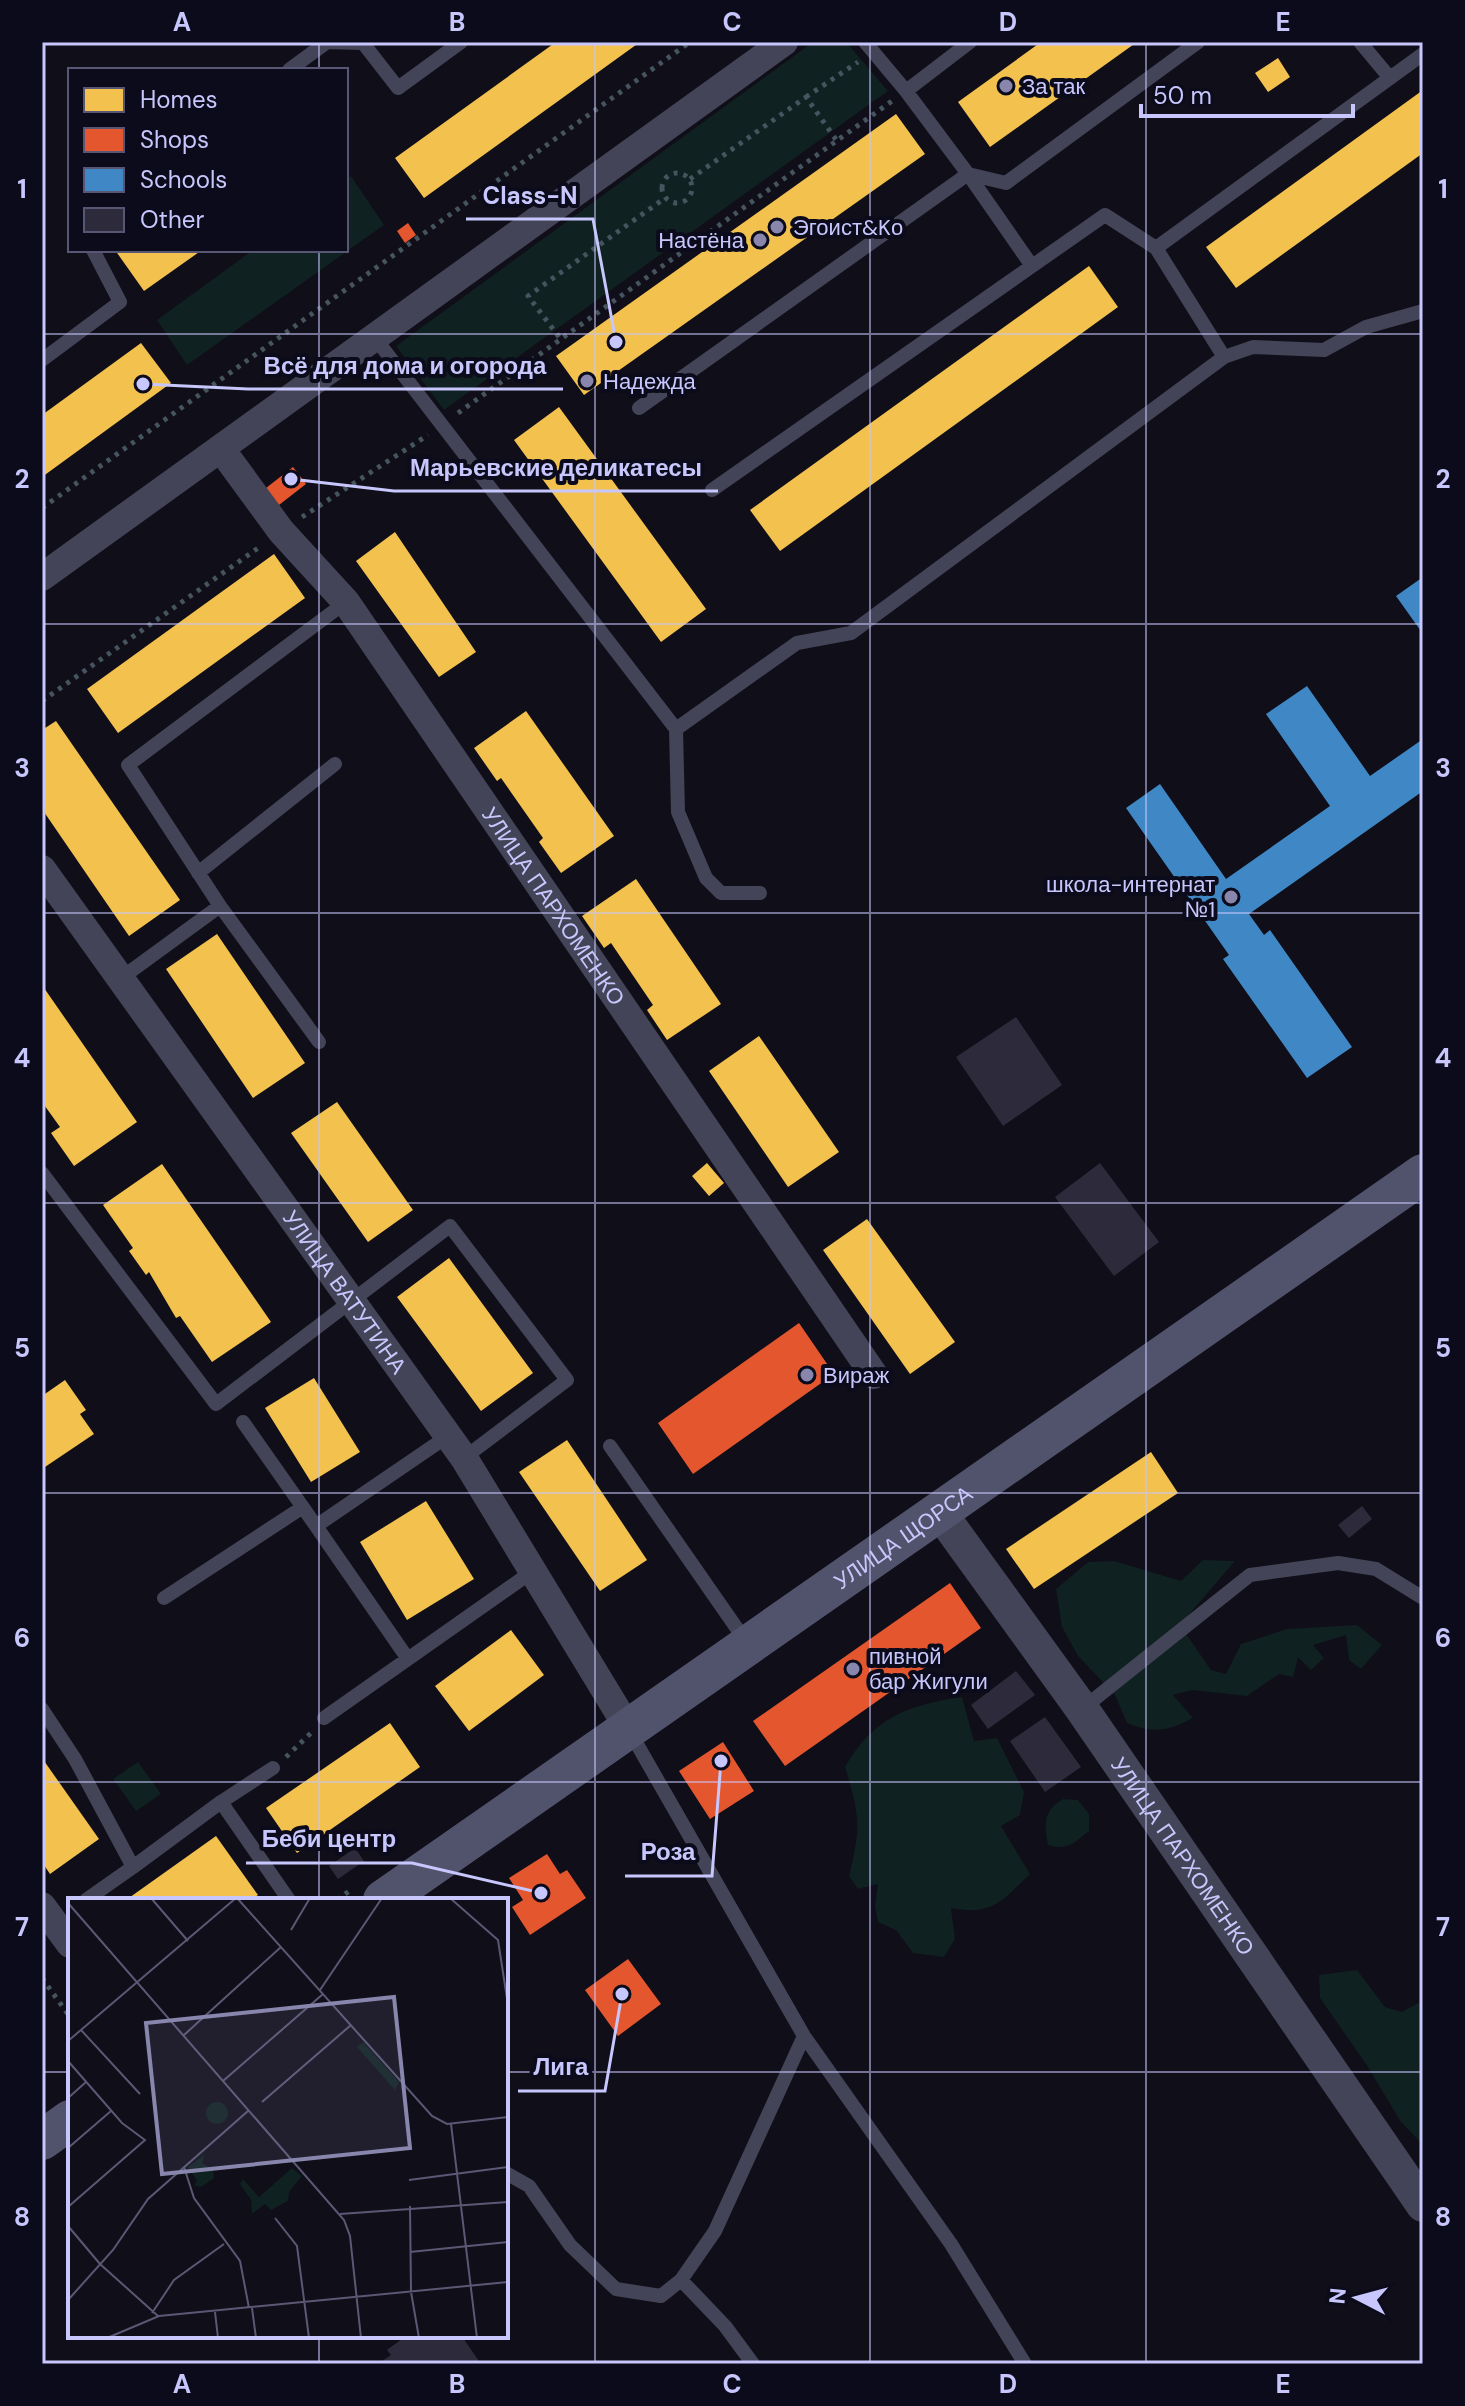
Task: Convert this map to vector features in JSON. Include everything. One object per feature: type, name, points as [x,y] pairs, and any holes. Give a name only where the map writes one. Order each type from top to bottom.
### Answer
[{"type":"main road","name":"УЛИЦА ЩОРСА","points":[[386,1898],[1423,1174]]},
{"type":"street","points":[[42,577],[784,42]]},
{"type":"street","name":"УЛИЦА ПАРХОМЕНКО","points":[[221,449],[281,531],[346,602],[874,1375]]},
{"type":"street","name":"УЛИЦА ВАТУТИНА","points":[[45,878],[456,1447],[628,1728]]},
{"type":"street","name":"УЛИЦА ПАРХОМЕНКО","points":[[938,1510],[1082,1709],[1420,2195]]},
{"type":"lane","points":[[292,68],[327,42],[363,43],[398,88],[461,42]]},
{"type":"lane","points":[[906,91],[970,42]]},
{"type":"lane","points":[[639,408],[968,174],[1006,183],[1198,42]]},
{"type":"lane","points":[[1360,42],[1390,78]]},
{"type":"lane","points":[[870,47],[968,174],[1032,266]]},
{"type":"lane","points":[[1156,248],[1423,54]]},
{"type":"lane","points":[[712,490],[1105,215],[1156,248],[1224,357]]},
{"type":"lane","points":[[42,360],[120,302],[94,252]]},
{"type":"lane","points":[[676,729],[797,643],[851,633],[1224,357],[1253,347],[1324,350],[1366,327],[1423,311]]},
{"type":"lane","points":[[375,338],[676,729],[678,812],[706,878],[721,893],[760,893]]},
{"type":"lane","points":[[319,1042],[220,906],[128,765],[346,602]]},
{"type":"lane","points":[[198,873],[335,764]]},
{"type":"lane","points":[[120,979],[220,906]]},
{"type":"lane","points":[[42,1173],[216,1404],[450,1226],[567,1380],[316,1526]]},
{"type":"lane","points":[[243,1422],[408,1659]]},
{"type":"lane","points":[[610,1446],[748,1643]]},
{"type":"lane","points":[[164,1598],[303,1507]]},
{"type":"lane","points":[[1082,1709],[1250,1575],[1338,1563],[1376,1569],[1423,1598]]},
{"type":"lane","points":[[324,1718],[533,1571]]},
{"type":"lane","points":[[42,1709],[75,1759],[133,1867]]},
{"type":"lane","points":[[628,1728],[804,2036],[951,2244],[1025,2364]]},
{"type":"lane","points":[[89,1898],[273,1768]]},
{"type":"lane","points":[[221,1802],[288,1898]]},
{"type":"lane","points":[[508,2174],[529,2186],[570,2245],[616,2289],[661,2296],[681,2280],[715,2231],[804,2036]]},
{"type":"lane","points":[[681,2280],[725,2326],[753,2364]]},
{"type":"path","points":[[42,508],[690,42]]},
{"type":"path","points":[[690,179],[806,97],[870,47]]},
{"type":"path","points":[[42,701],[281,531],[442,425],[559,337],[906,91]]},
{"type":"path","points":[[806,97],[837,141]]},
{"type":"path","points":[[679,173],[690,179],[692,192],[683,202],[670,202],[665,198],[662,186],[668,176],[679,173]]},
{"type":"path","points":[[559,337],[528,296],[665,198]]},
{"type":"path","points":[[273,1768],[304,1743],[324,1718]]},
{"type":"path","points":[[42,1978],[68,2014]]},
{"type":"shaded area","points":[[813,42],[847,43],[888,91],[444,410],[396,346]]},
{"type":"shaded area","points":[[351,176],[384,225],[348,251],[348,178]]},
{"type":"shaded area","points":[[250,252],[346,252],[187,365],[157,320]]},
{"type":"shaded area","points":[[1203,1560],[1235,1561],[1180,1625],[1211,1670],[1226,1674],[1241,1644],[1287,1629],[1357,1625],[1382,1645],[1361,1669],[1349,1660],[1346,1635],[1313,1645],[1324,1658],[1311,1670],[1298,1657],[1293,1677],[1279,1674],[1247,1696],[1192,1690],[1173,1695],[1193,1718],[1176,1726],[1153,1730],[1127,1723],[1115,1695],[1078,1656],[1062,1627],[1056,1589],[1088,1562],[1114,1561],[1181,1581]]},
{"type":"shaded area","points":[[962,1697],[974,1741],[997,1738],[1024,1792],[1020,1815],[1001,1826],[1030,1874],[1004,1899],[987,1908],[951,1908],[955,1939],[944,1957],[913,1953],[896,1930],[878,1922],[875,1906],[878,1884],[858,1889],[849,1876],[856,1845],[857,1821],[845,1767],[867,1737],[893,1717],[924,1704]]},
{"type":"shaded area","points":[[138,1762],[161,1794],[136,1811],[113,1779]]},
{"type":"shaded area","points":[[1063,1799],[1078,1800],[1089,1814],[1089,1831],[1074,1842],[1055,1847],[1048,1845],[1046,1819],[1052,1808]]},
{"type":"shaded area","points":[[1357,1970],[1385,2007],[1402,2012],[1420,2002],[1423,1974],[1423,2145],[1401,2122],[1366,2064],[1320,1998],[1319,1975]]},
{"type":"building: Homes","points":[[556,42],[640,42],[424,198],[395,158]]},
{"type":"building: Homes","points":[[1041,42],[1137,42],[990,147],[958,102]]},
{"type":"building: Homes","points":[[1278,58],[1290,77],[1268,92],[1255,73]]},
{"type":"building: Homes","points":[[1423,90],[1423,153],[1236,288],[1206,247]]},
{"type":"building: Homes","points":[[896,114],[925,154],[584,395],[556,356]]},
{"type":"building: Homes","points":[[116,252],[199,252],[144,291]]},
{"type":"building: Homes","points":[[1089,266],[1118,307],[780,551],[750,510]]},
{"type":"building: Homes","points":[[141,343],[171,383],[42,477],[42,415]]},
{"type":"building: Homes","points":[[559,407],[706,609],[661,642],[514,440]]},
{"type":"building: Homes","points":[[395,532],[476,652],[439,677],[356,561]]},
{"type":"building: Homes","points":[[274,554],[305,598],[118,733],[87,689]]},
{"type":"building: Homes","points":[[526,711],[614,836],[561,873],[539,842],[543,838],[501,778],[497,781],[474,748]]},
{"type":"building: Homes","points":[[56,721],[180,900],[129,936],[42,809],[42,730]]},
{"type":"building: Homes","points":[[636,879],[721,1004],[667,1040],[647,1010],[653,1005],[611,943],[604,948],[582,916]]},
{"type":"building: Homes","points":[[217,934],[305,1063],[253,1098],[166,969]]},
{"type":"building: Homes","points":[[42,985],[137,1122],[74,1166],[51,1133],[60,1127],[42,1102]]},
{"type":"building: Homes","points":[[759,1036],[839,1152],[788,1187],[709,1071]]},
{"type":"building: Homes","points":[[337,1102],[413,1210],[368,1242],[291,1133]]},
{"type":"building: Homes","points":[[707,1163],[724,1183],[709,1196],[692,1176]]},
{"type":"building: Homes","points":[[162,1164],[271,1322],[212,1362],[180,1316],[176,1318],[149,1272],[146,1275],[129,1251],[133,1248],[103,1205]]},
{"type":"building: Homes","points":[[867,1219],[955,1342],[910,1374],[823,1250]]},
{"type":"building: Homes","points":[[449,1258],[533,1373],[481,1411],[397,1297]]},
{"type":"building: Homes","points":[[314,1378],[360,1452],[311,1482],[265,1408]]},
{"type":"building: Homes","points":[[65,1380],[86,1410],[80,1414],[94,1434],[42,1469],[42,1396]]},
{"type":"building: Homes","points":[[567,1440],[647,1560],[600,1591],[519,1472]]},
{"type":"building: Homes","points":[[1151,1452],[1178,1493],[1034,1589],[1006,1549]]},
{"type":"building: Homes","points":[[426,1501],[474,1579],[407,1620],[360,1542]]},
{"type":"building: Homes","points":[[511,1630],[544,1675],[469,1731],[435,1686]]},
{"type":"building: Homes","points":[[390,1723],[420,1767],[297,1853],[266,1808]]},
{"type":"building: Homes","points":[[42,1758],[99,1839],[50,1874],[42,1862]]},
{"type":"building: Homes","points":[[216,1836],[258,1895],[253,1898],[129,1898]]},
{"type":"building: Shops","points":[[408,223],[416,235],[405,243],[397,231]]},
{"type":"building: Shops","points":[[293,467],[306,484],[279,505],[266,488]]},
{"type":"building: Shops","points":[[799,1323],[834,1374],[693,1474],[658,1423]]},
{"type":"building: Shops","points":[[950,1583],[981,1628],[785,1766],[753,1721]]},
{"type":"building: Shops","points":[[723,1742],[754,1791],[710,1819],[679,1771]]},
{"type":"building: Shops","points":[[547,1854],[560,1874],[567,1870],[586,1898],[530,1935],[512,1907],[523,1900],[509,1878]]},
{"type":"building: Shops","points":[[628,1959],[661,2004],[618,2036],[585,1990]]},
{"type":"building: Schools","points":[[1423,577],[1423,634],[1396,596]]},
{"type":"building: Schools","name":"школа-интернат №1","points":[[1307,686],[1370,776],[1423,739],[1423,791],[1249,914],[1264,935],[1270,930],[1352,1047],[1307,1078],[1223,959],[1229,955],[1126,808],[1160,784],[1226,879],[1330,806],[1266,714]]},
{"type":"building: Other","points":[[1016,1017],[1062,1085],[1003,1126],[956,1057]]},
{"type":"building: Other","points":[[1100,1163],[1159,1242],[1114,1276],[1055,1197]]},
{"type":"building: Other","points":[[1362,1506],[1372,1519],[1349,1538],[1338,1525]]},
{"type":"building: Other","points":[[1016,1671],[1035,1695],[988,1729],[971,1705]]},
{"type":"building: Other","points":[[1045,1717],[1081,1767],[1045,1792],[1010,1741]]},
{"type":"building: Other","points":[[355,1848],[364,1861],[338,1879],[329,1866]]},
{"type":"building: Other","points":[[403,2338],[463,2338],[481,2364],[378,2364],[391,2355],[387,2350]]},
{"type":"place","name":"За так","points":[[1006,86]]},
{"type":"place","name":"Эгоист&Kо","points":[[777,227]]},
{"type":"place","name":"Настёна","points":[[760,240]]},
{"type":"place","name":"Class-N","points":[[616,342]]},
{"type":"place","name":"Надежда","points":[[587,381]]},
{"type":"place","name":"Всё для дома и огорода","points":[[143,384]]},
{"type":"place","name":"Марьевские деликатесы","points":[[291,479]]},
{"type":"place","name":"школа-интернат №1","points":[[1231,897]]},
{"type":"place","name":"Вираж","points":[[807,1375]]},
{"type":"place","name":"пивной бар Жигули","points":[[853,1669]]},
{"type":"place","name":"Роза","points":[[721,1761]]},
{"type":"place","name":"Беби центр","points":[[541,1893]]},
{"type":"place","name":"Лига","points":[[622,1994]]}]
